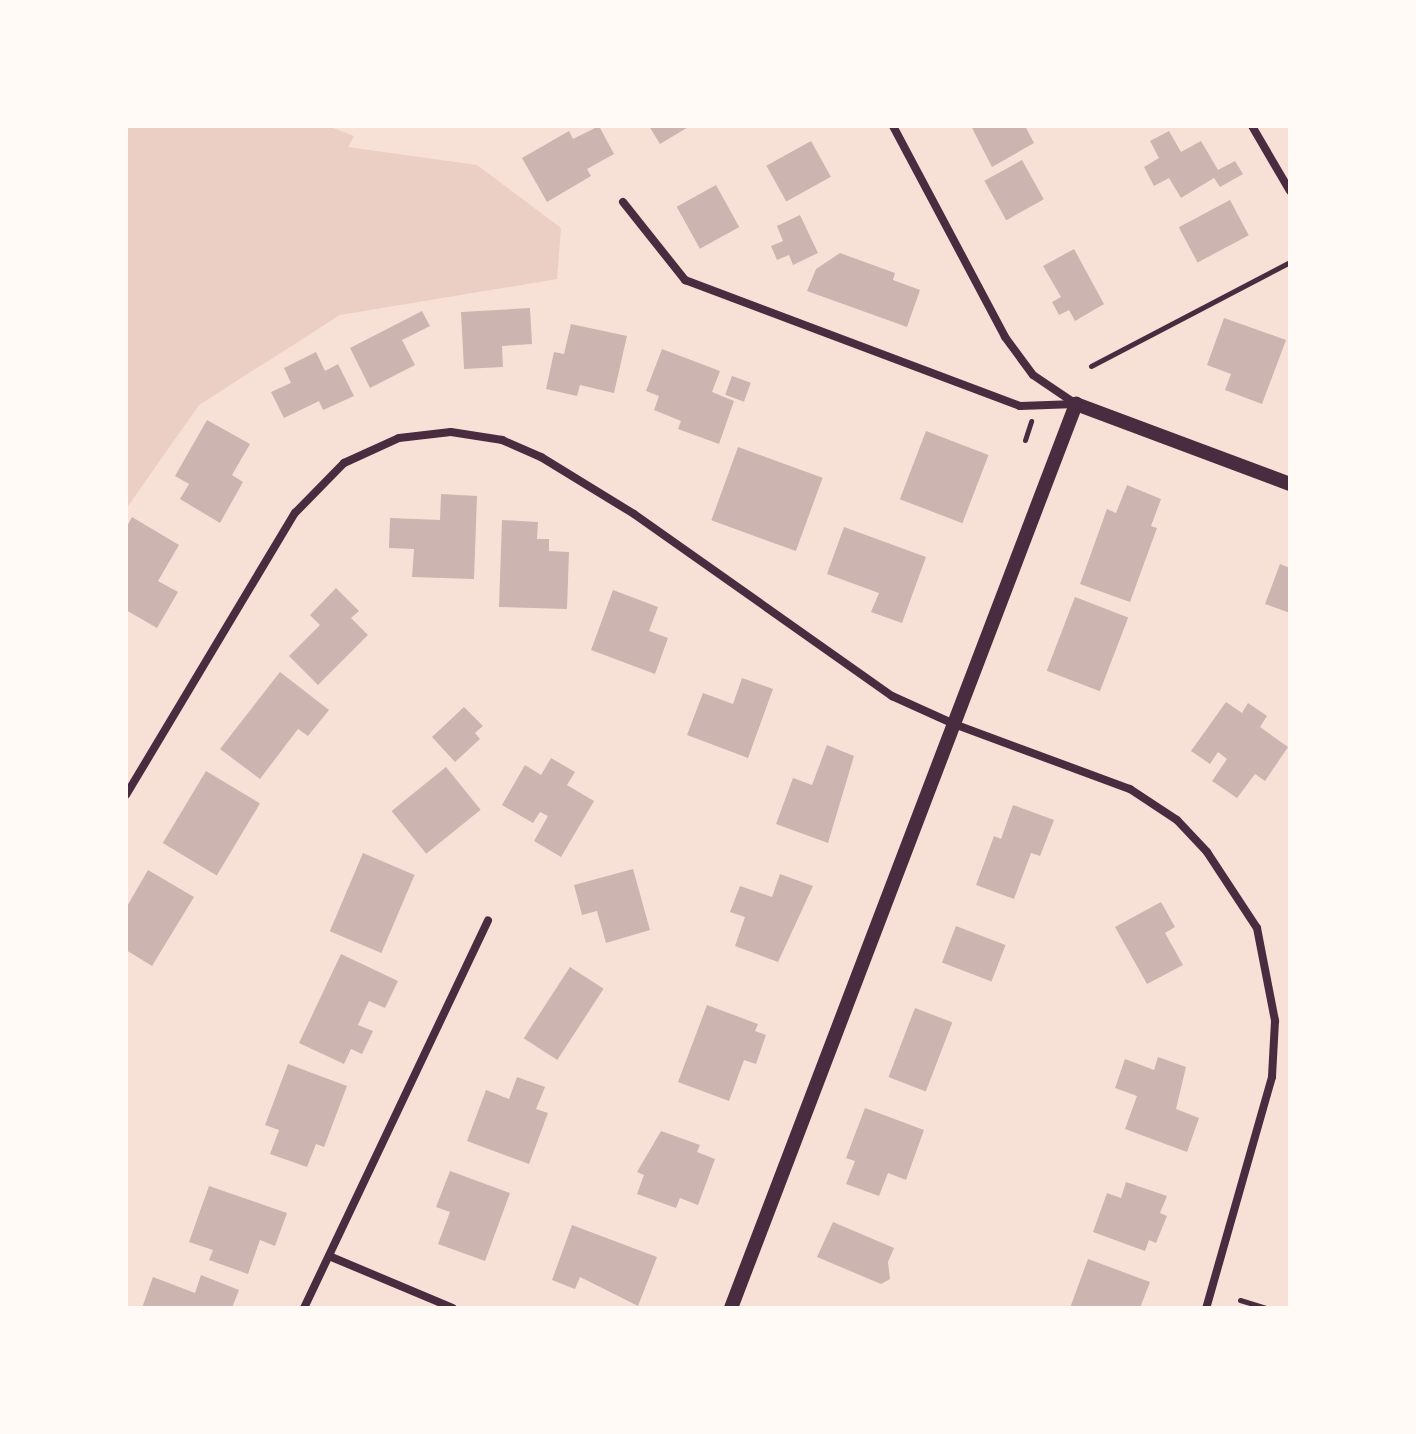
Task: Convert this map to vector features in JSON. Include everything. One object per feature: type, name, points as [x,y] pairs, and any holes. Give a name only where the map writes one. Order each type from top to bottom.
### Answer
[{"type":"street","points":[[893,126],[1005,337],[1033,375],[1076,404],[1290,484]]},
{"type":"street","points":[[1252,126],[1290,191]]},
{"type":"street","points":[[623,202],[685,280],[1020,406],[1076,404]]},
{"type":"street","points":[[731,1308],[1076,404]]},
{"type":"street","points":[[126,795],[295,513],[344,463],[399,438],[451,432],[502,440],[583,480],[892,696],[954,724],[1130,789],[1177,820],[1207,852],[1257,928],[1275,1021],[1272,1077],[1206,1308]]},
{"type":"street","points":[[304,1308],[488,921]]},
{"type":"street","points":[[329,1256],[453,1308]]},
{"type":"path","points":[[1091,366],[1290,262]]},
{"type":"path","points":[[1240,1300],[1266,1308]]},
{"type":"shaded area","points":[[126,126],[328,126],[354,136],[348,147],[477,165],[561,228],[557,279],[340,315],[199,405],[126,509]]},
{"type":"building","points":[[599,126],[614,154],[587,169],[591,176],[547,202],[522,158],[569,131],[573,139]]},
{"type":"building","points":[[649,126],[690,126],[660,144]]},
{"type":"building","points":[[971,126],[1025,126],[1034,143],[992,167]]},
{"type":"building","points":[[1169,131],[1181,152],[1201,141],[1218,170],[1235,161],[1243,174],[1220,187],[1214,178],[1181,198],[1169,178],[1154,186],[1144,167],[1159,158],[1150,141]]},
{"type":"building","points":[[811,141],[831,177],[786,202],[766,166]]},
{"type":"building","points":[[1022,160],[1044,199],[1006,220],[984,181]]},
{"type":"building","points":[[716,185],[739,227],[700,249],[677,207]]},
{"type":"building","points":[[1230,200],[1249,235],[1198,263],[1179,227]]},
{"type":"building","points":[[800,215],[818,253],[793,265],[789,255],[777,260],[771,246],[783,241],[777,226]]},
{"type":"building","points":[[1074,249],[1104,304],[1075,321],[1069,310],[1059,315],[1052,302],[1061,297],[1043,266]]},
{"type":"building","points":[[840,253],[895,273],[893,280],[920,290],[907,327],[807,291],[816,269]]},
{"type":"building","points":[[530,308],[532,344],[502,346],[503,367],[464,369],[461,312]]},
{"type":"building","points":[[422,311],[430,326],[402,340],[415,365],[370,388],[350,348]]},
{"type":"building","points":[[1224,318],[1286,340],[1262,404],[1225,390],[1231,374],[1207,365]]},
{"type":"building","points":[[571,324],[627,336],[614,393],[580,385],[577,396],[546,389],[554,352],[564,354]]},
{"type":"building","points":[[662,349],[720,371],[712,392],[734,401],[719,444],[678,429],[681,421],[654,410],[659,396],[646,391]]},
{"type":"building","points":[[316,352],[325,371],[338,364],[354,396],[323,410],[319,401],[284,418],[271,392],[291,383],[284,368]]},
{"type":"building","points":[[732,376],[751,383],[744,402],[725,395]]},
{"type":"building","points":[[207,420],[250,444],[232,475],[243,482],[220,523],[180,499],[189,484],[175,476]]},
{"type":"building","points":[[926,431],[989,455],[962,523],[900,499]]},
{"type":"building","points":[[738,447],[823,478],[796,551],[711,520]]},
{"type":"building","points":[[1127,485],[1161,499],[1151,526],[1157,528],[1130,602],[1080,584],[1107,509],[1116,513]]},
{"type":"building","points":[[441,494],[477,496],[474,579],[412,577],[414,549],[389,548],[390,518],[440,520]]},
{"type":"building","points":[[132,517],[179,545],[158,581],[178,592],[157,628],[126,610],[126,528]]},
{"type":"building","points":[[502,520],[538,522],[537,539],[549,539],[549,551],[569,552],[567,609],[499,607]]},
{"type":"building","points":[[844,527],[926,557],[902,623],[871,612],[879,593],[827,574]]},
{"type":"building","points":[[1280,564],[1290,568],[1290,613],[1265,604]]},
{"type":"building","points":[[336,588],[359,611],[351,618],[368,635],[318,685],[289,656],[320,625],[310,615]]},
{"type":"building","points":[[613,590],[658,607],[649,631],[668,638],[655,674],[591,650]]},
{"type":"building","points":[[1075,597],[1128,617],[1100,691],[1047,671]]},
{"type":"building","points":[[280,672],[329,710],[308,736],[298,729],[260,779],[220,749]]},
{"type":"building","points":[[742,678],[773,689],[748,758],[687,735],[703,693],[733,704]]},
{"type":"building","points":[[1226,702],[1242,713],[1248,703],[1267,716],[1260,727],[1288,747],[1265,781],[1255,774],[1237,798],[1212,781],[1227,759],[1218,752],[1210,764],[1191,751]]},
{"type":"building","points":[[464,707],[483,726],[475,733],[480,739],[455,762],[432,737]]},
{"type":"building","points":[[827,745],[854,756],[828,843],[776,824],[793,778],[812,785]]},
{"type":"building","points":[[551,758],[575,772],[567,785],[594,801],[561,857],[534,841],[548,816],[540,812],[533,823],[502,805],[525,765],[541,775]]},
{"type":"building","points":[[446,767],[481,810],[426,854],[392,811]]},
{"type":"building","points":[[206,771],[260,803],[217,875],[163,843]]},
{"type":"building","points":[[1013,805],[1054,820],[1040,856],[1031,853],[1014,899],[976,885],[994,836],[1001,839]]},
{"type":"building","points":[[363,853],[415,875],[381,953],[330,931]]},
{"type":"building","points":[[633,869],[650,930],[606,943],[597,911],[582,915],[574,885]]},
{"type":"building","points":[[148,870],[194,897],[152,966],[126,950],[126,908]]},
{"type":"building","points":[[780,874],[813,886],[778,962],[735,946],[745,917],[730,912],[740,886],[772,897]]},
{"type":"building","points":[[1161,902],[1175,927],[1165,933],[1183,965],[1147,984],[1115,927]]},
{"type":"building","points":[[956,926],[1005,945],[992,981],[942,962]]},
{"type":"building","points":[[341,954],[398,981],[385,1008],[369,1001],[358,1025],[373,1031],[362,1054],[351,1049],[344,1064],[299,1043]]},
{"type":"building","points":[[570,967],[604,989],[557,1060],[524,1038]]},
{"type":"building","points":[[707,1005],[758,1024],[755,1031],[766,1035],[756,1064],[744,1060],[729,1101],[678,1082]]},
{"type":"building","points":[[915,1008],[952,1022],[926,1091],[888,1077]]},
{"type":"building","points":[[1158,1057],[1186,1067],[1176,1109],[1199,1118],[1187,1152],[1125,1129],[1137,1096],[1115,1088],[1125,1059],[1154,1070]]},
{"type":"building","points":[[288,1064],[347,1086],[324,1147],[316,1144],[307,1167],[270,1154],[279,1130],[265,1125]]},
{"type":"building","points":[[517,1077],[545,1087],[536,1109],[548,1113],[529,1164],[467,1141],[486,1090],[509,1099]]},
{"type":"building","points":[[865,1108],[924,1130],[906,1180],[888,1173],[879,1196],[846,1184],[855,1161],[846,1158]]},
{"type":"building","points":[[661,1131],[700,1145],[697,1152],[715,1159],[698,1205],[680,1198],[676,1208],[637,1194],[644,1175],[637,1172]]},
{"type":"building","points":[[450,1171],[510,1193],[485,1261],[438,1244],[450,1212],[436,1207]]},
{"type":"building","points":[[1126,1182],[1167,1196],[1160,1213],[1167,1216],[1156,1243],[1149,1240],[1145,1251],[1093,1232],[1107,1193],[1121,1198]]},
{"type":"building","points":[[209,1186],[287,1213],[275,1246],[260,1240],[248,1274],[209,1260],[213,1250],[189,1242]]},
{"type":"building","points":[[833,1222],[894,1248],[888,1262],[890,1279],[881,1284],[817,1257]]},
{"type":"building","points":[[572,1225],[657,1257],[638,1306],[580,1277],[575,1289],[552,1280]]},
{"type":"building","points":[[1088,1259],[1150,1282],[1140,1308],[1070,1308]]},
{"type":"building","points":[[201,1275],[239,1290],[232,1308],[142,1308],[153,1277],[195,1293]]}]
